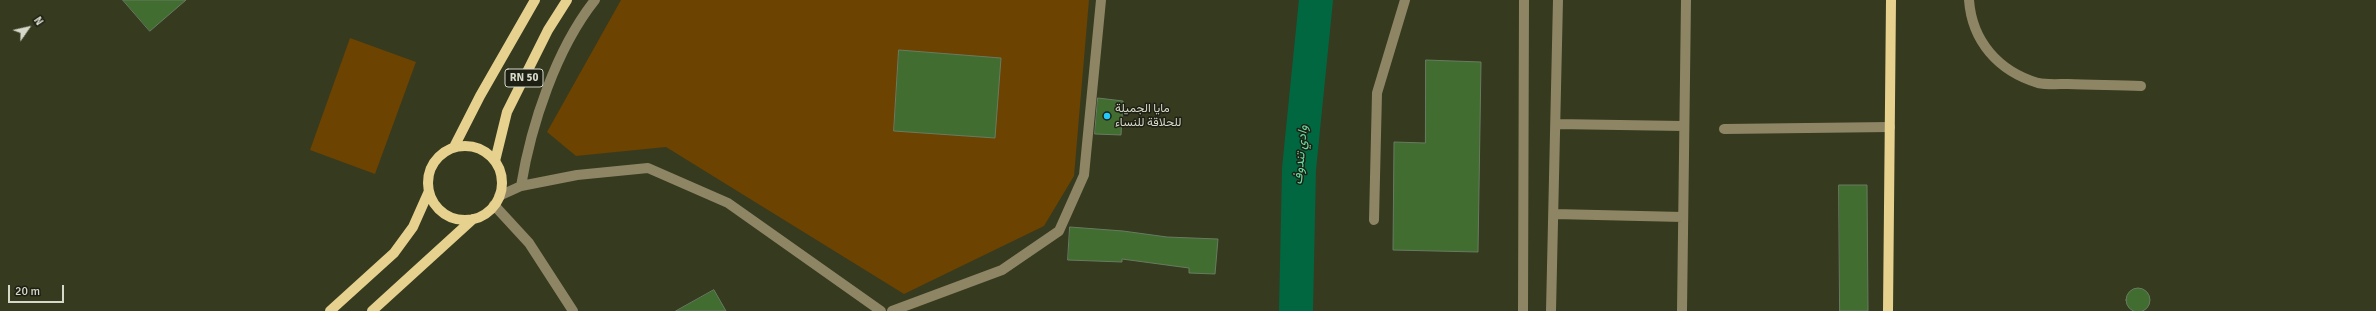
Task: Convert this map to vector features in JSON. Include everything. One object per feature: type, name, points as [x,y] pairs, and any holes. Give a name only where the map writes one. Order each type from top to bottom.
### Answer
[{"type":"main road","name":"RN 50","points":[[454,147],[480,96],[535,0]]},
{"type":"main road","name":"RN 50","points":[[494,161],[507,112],[548,30],[567,0]]},
{"type":"main road","points":[[1888,311],[1891,0]]},
{"type":"main road","points":[[454,147],[477,148],[487,153],[494,161],[500,172],[502,184],[499,196],[494,205],[485,214],[473,219],[462,220],[445,214],[433,202],[429,191],[428,180],[433,164],[444,152],[454,147]]},
{"type":"main road","points":[[330,311],[394,253],[413,227],[429,191]]},
{"type":"main road","points":[[372,311],[473,219]]},
{"type":"street","points":[[521,186],[532,134],[546,90],[583,15],[595,0]]},
{"type":"street","points":[[892,311],[1002,270],[1059,231],[1084,175],[1101,0]]},
{"type":"street","points":[[1374,220],[1377,93],[1405,0]]},
{"type":"street","points":[[1523,311],[1524,0]]},
{"type":"street","points":[[1551,311],[1558,0]]},
{"type":"street","points":[[1682,311],[1683,126],[1686,0]]},
{"type":"street","points":[[1969,0],[1971,21],[1978,39],[1990,56],[2014,74],[2039,83],[2141,86]]},
{"type":"street","points":[[1556,124],[1683,126]]},
{"type":"street","points":[[1724,129],[1890,127]]},
{"type":"street","points":[[499,196],[521,186],[577,175],[648,168],[728,202],[881,311]]},
{"type":"street","points":[[494,205],[529,243],[573,311]]},
{"type":"street","points":[[1554,214],[1683,217]]},
{"type":"shaded area","points":[[621,0],[1089,0],[1074,176],[1044,226],[904,294],[666,147],[576,156],[547,132]]},
{"type":"shaded area","points":[[350,38],[416,62],[375,174],[310,150]]},
{"type":"building","points":[[123,0],[186,0],[150,31]]},
{"type":"building","points":[[899,50],[1001,58],[995,138],[894,131]]},
{"type":"building","points":[[1426,60],[1481,62],[1478,252],[1393,250],[1394,142],[1425,143]]},
{"type":"building","points":[[1098,98],[1123,101],[1121,135],[1095,134]]},
{"type":"building","points":[[1839,185],[1867,185],[1868,311],[1840,311]]},
{"type":"building","points":[[1070,227],[1123,231],[1167,237],[1218,239],[1215,274],[1189,273],[1189,268],[1122,259],[1122,262],[1068,260]]},
{"type":"building","points":[[2138,288],[2143,289],[2149,295],[2149,305],[2143,311],[2138,312],[2133,311],[2127,305],[2126,300],[2127,295],[2133,289]]},
{"type":"building","points":[[714,290],[726,311],[676,311]]},
{"type":"waterway","name":"وادي تندوف","points":[[1296,311],[1299,169],[1316,0]]},
{"type":"place","name":"مايا الجميلة للحلاقة للنساء","points":[[1107,116]]}]
